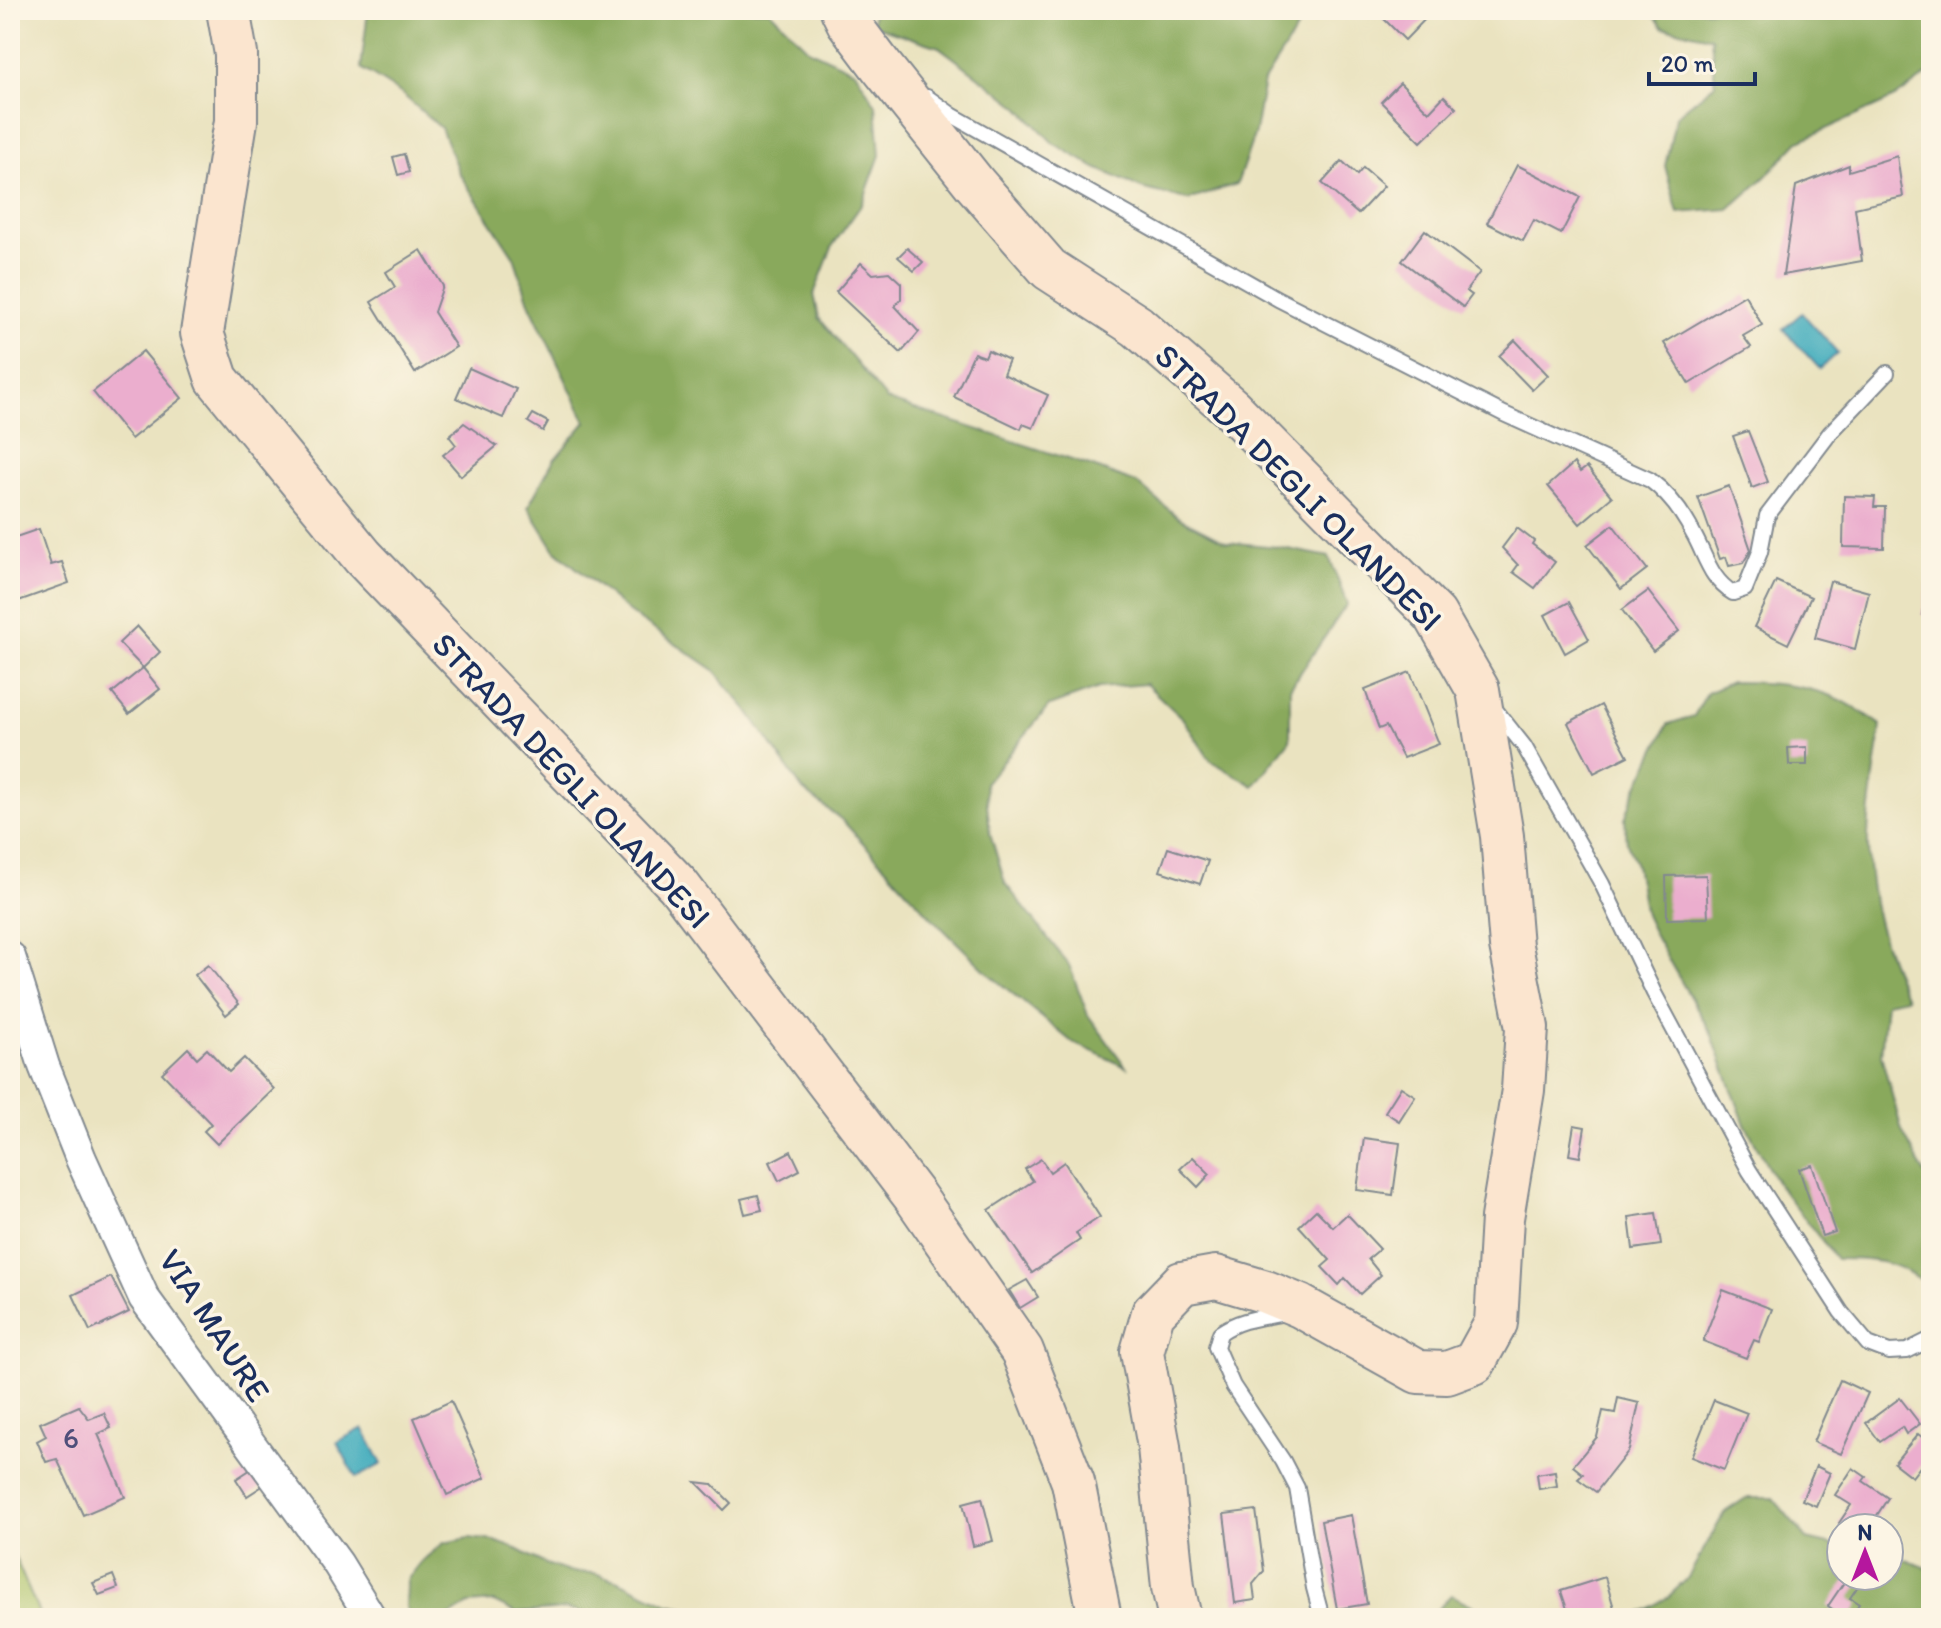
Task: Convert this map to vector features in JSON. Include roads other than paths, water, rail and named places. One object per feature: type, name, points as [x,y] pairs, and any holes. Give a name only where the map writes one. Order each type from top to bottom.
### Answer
[{"type":"main road","name":"STRADA DEGLI OLANDESI","points":[[228,10],[236,54],[236,121],[202,333],[217,379],[363,557],[678,885],[915,1197],[1022,1351],[1073,1482],[1100,1618]]},
{"type":"main road","name":"STRADA DEGLI OLANDESI","points":[[842,10],[881,66],[975,184],[1049,269],[1137,326],[1231,408],[1435,615],[1478,690],[1502,836],[1511,946],[1527,1028],[1523,1090],[1502,1218],[1496,1323],[1474,1363],[1447,1373],[1418,1372],[1300,1306],[1266,1292],[1216,1277],[1182,1283],[1153,1313],[1142,1352],[1159,1447],[1173,1587],[1180,1618]]},
{"type":"street","name":"VIA MAURE","points":[[10,957],[49,1080],[144,1298],[338,1564],[371,1618]]},
{"type":"lane","points":[[881,66],[952,115],[1278,299],[1504,414],[1650,480],[1670,495],[1721,586],[1733,593],[1745,589],[1760,552],[1767,516],[1821,445],[1887,373]]},
{"type":"lane","points":[[1478,690],[1524,746],[1602,884],[1654,993],[1749,1170],[1841,1312],[1868,1344],[1889,1352],[1907,1351],[1927,1341]]},
{"type":"lane","points":[[1300,1306],[1289,1312],[1246,1319],[1231,1325],[1220,1333],[1216,1347],[1233,1386],[1283,1461],[1297,1488],[1322,1618]]},
{"type":"water","points":[[1802,313],[1838,353],[1820,369],[1783,329]]},
{"type":"water","points":[[363,1428],[382,1464],[356,1478],[337,1442]]}]
